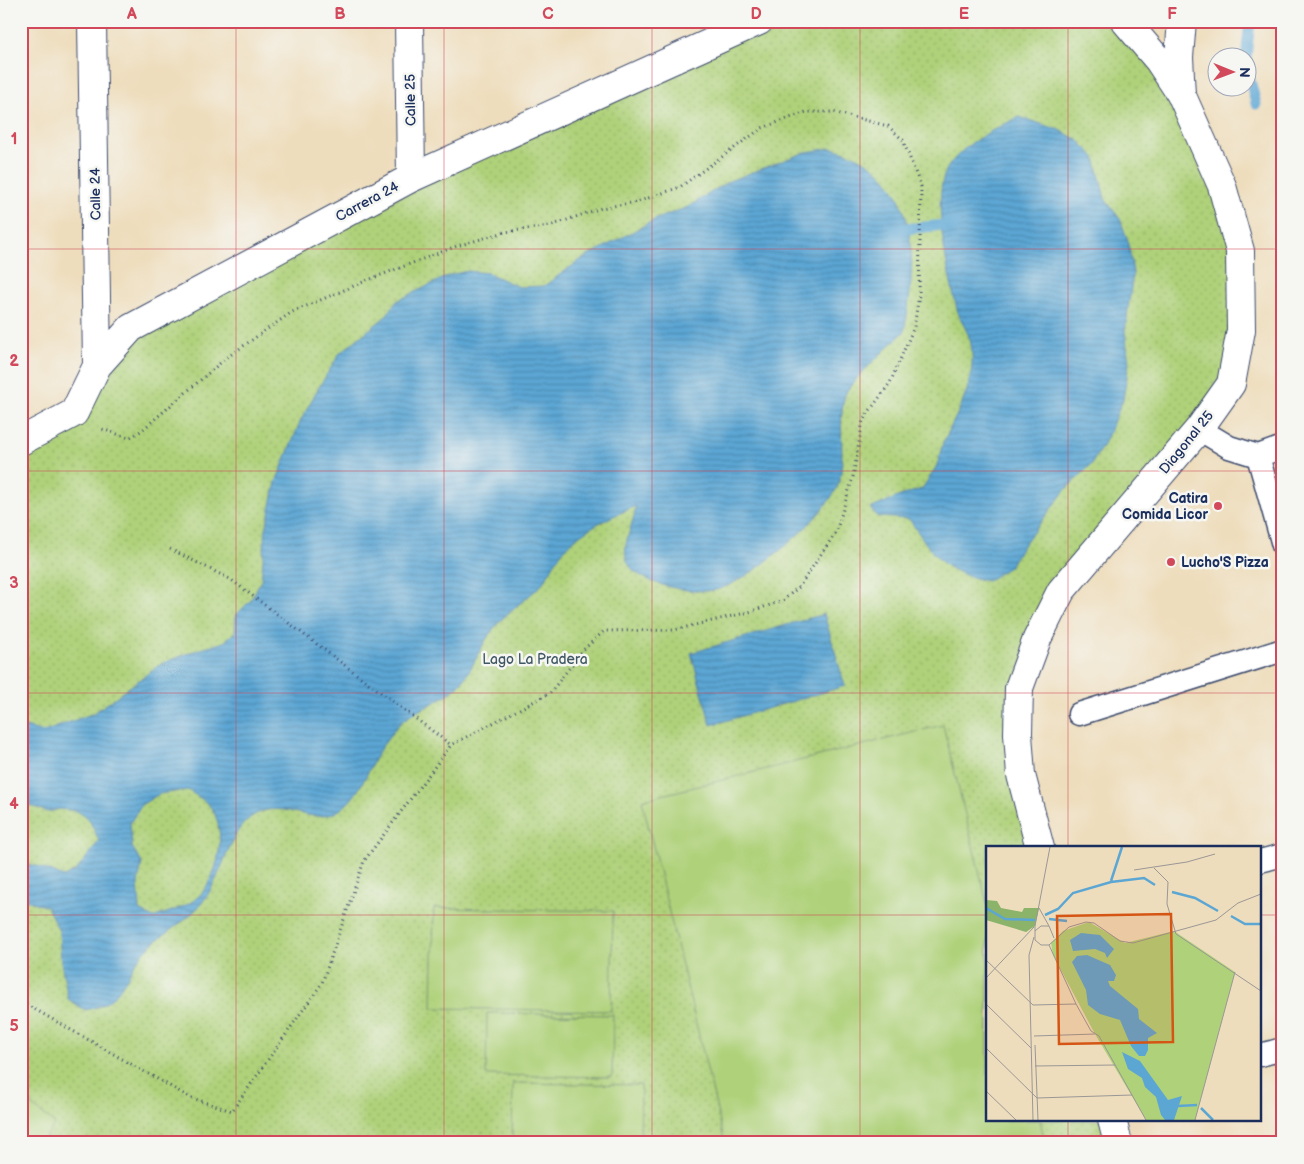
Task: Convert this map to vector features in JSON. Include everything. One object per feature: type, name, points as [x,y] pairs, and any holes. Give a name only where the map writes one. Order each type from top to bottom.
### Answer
[{"type":"street","name":"Calle 24","points":[[92,21],[97,366]]},
{"type":"street","name":"Calle 25","points":[[409,21],[411,178]]},
{"type":"street","name":"Carrera 24","points":[[74,413],[97,366],[131,328],[411,178],[759,21]]},
{"type":"street","name":"Diagonal 25","points":[[1039,846],[1021,775],[1018,734],[1019,688],[1037,639],[1061,591],[1199,429],[1231,384],[1241,330],[1240,251],[1222,186],[1182,96],[1159,61],[1124,21]]},
{"type":"street","name":"Diagonal 25","points":[[1182,21],[1179,57],[1182,96]]},
{"type":"street","points":[[21,440],[74,413]]},
{"type":"street","points":[[1113,1122],[1118,1143]]},
{"type":"lane","points":[[1199,429],[1229,447],[1258,456],[1283,447]]},
{"type":"lane","points":[[1258,456],[1283,545]]},
{"type":"lane","points":[[1079,714],[1283,650]]},
{"type":"lane","points":[[1262,860],[1283,855]]},
{"type":"lane","points":[[1262,1055],[1283,1049]]},
{"type":"path","points":[[22,1002],[189,1097],[232,1111],[322,983],[364,861],[451,746],[550,693],[583,650],[604,630],[674,630],[758,609],[782,601],[800,587],[836,532],[853,477],[862,420],[890,383],[914,327],[919,295],[921,187],[903,140],[888,126],[833,112],[806,112],[762,128],[680,187],[637,202],[601,208],[550,226],[505,232],[457,246],[292,312],[226,358],[141,431],[129,438],[106,431],[74,413]]},
{"type":"path","points":[[170,550],[230,578],[451,746]]},
{"type":"green space","name":"Lago La Pradera","points":[[759,21],[1125,21],[1159,61],[1240,251],[1231,384],[1061,591],[1019,688],[1040,846],[986,846],[986,1122],[1113,1122],[1118,1143],[21,1143],[21,441],[74,413],[131,328]]},
{"type":"green space","points":[[943,725],[986,899],[986,1122],[1040,1122],[1045,1143],[725,1143],[642,800]]},
{"type":"green space","points":[[434,908],[613,911],[611,1011],[432,1008]]},
{"type":"green space","points":[[487,1013],[613,1015],[612,1077],[486,1075]]},
{"type":"green space","points":[[513,1083],[641,1085],[640,1143],[512,1143]]},
{"type":"green space","points":[[21,1097],[55,1124],[41,1143],[21,1143]]},
{"type":"water","points":[[1019,117],[1057,129],[1078,140],[1095,157],[1105,199],[1120,219],[1128,241],[1133,273],[1125,331],[1129,363],[1123,399],[1106,440],[1091,465],[1067,488],[1024,544],[1009,567],[987,581],[959,572],[940,560],[909,519],[879,517],[870,509],[922,489],[936,467],[943,444],[961,406],[969,383],[972,358],[971,344],[957,309],[942,235],[940,213],[944,177],[950,164],[973,142]]},
{"type":"water","points":[[832,148],[861,159],[883,175],[898,196],[907,220],[911,247],[909,304],[904,332],[854,381],[845,395],[842,415],[841,473],[832,496],[820,512],[786,546],[766,562],[729,585],[707,591],[670,587],[652,582],[634,571],[628,564],[626,546],[636,506],[605,520],[585,532],[567,546],[538,588],[494,628],[469,672],[459,685],[447,695],[402,721],[381,748],[356,794],[349,802],[341,809],[329,815],[305,815],[281,810],[269,810],[257,814],[244,823],[204,900],[192,914],[147,949],[139,958],[122,986],[109,1001],[85,1010],[68,999],[61,962],[59,931],[47,907],[21,898],[21,864],[37,866],[64,877],[77,870],[99,841],[89,819],[77,811],[60,809],[47,812],[21,802],[21,726],[44,732],[94,713],[161,664],[224,642],[235,632],[236,615],[251,600],[261,580],[266,528],[276,482],[300,422],[340,353],[385,317],[397,301],[450,275],[468,271],[488,273],[519,287],[544,286],[582,259],[656,219],[688,207],[729,181],[806,152]],"holes":[[[188,790],[210,806],[217,819],[220,842],[216,867],[198,897],[182,907],[153,918],[140,910],[138,883],[142,863],[132,847],[130,823],[141,805],[159,794]]]},
{"type":"water","points":[[824,614],[845,686],[711,725],[691,653]]},
{"type":"waterway","points":[[1247,48],[1250,21]]},
{"type":"waterway","points":[[1254,98],[1256,104]]},
{"type":"waterway","points":[[894,230],[955,224]]},
{"type":"place","name":"Catira Comida Licor","points":[[1218,506]]},
{"type":"place","name":"Lucho'S Pizza","points":[[1171,562]]}]
